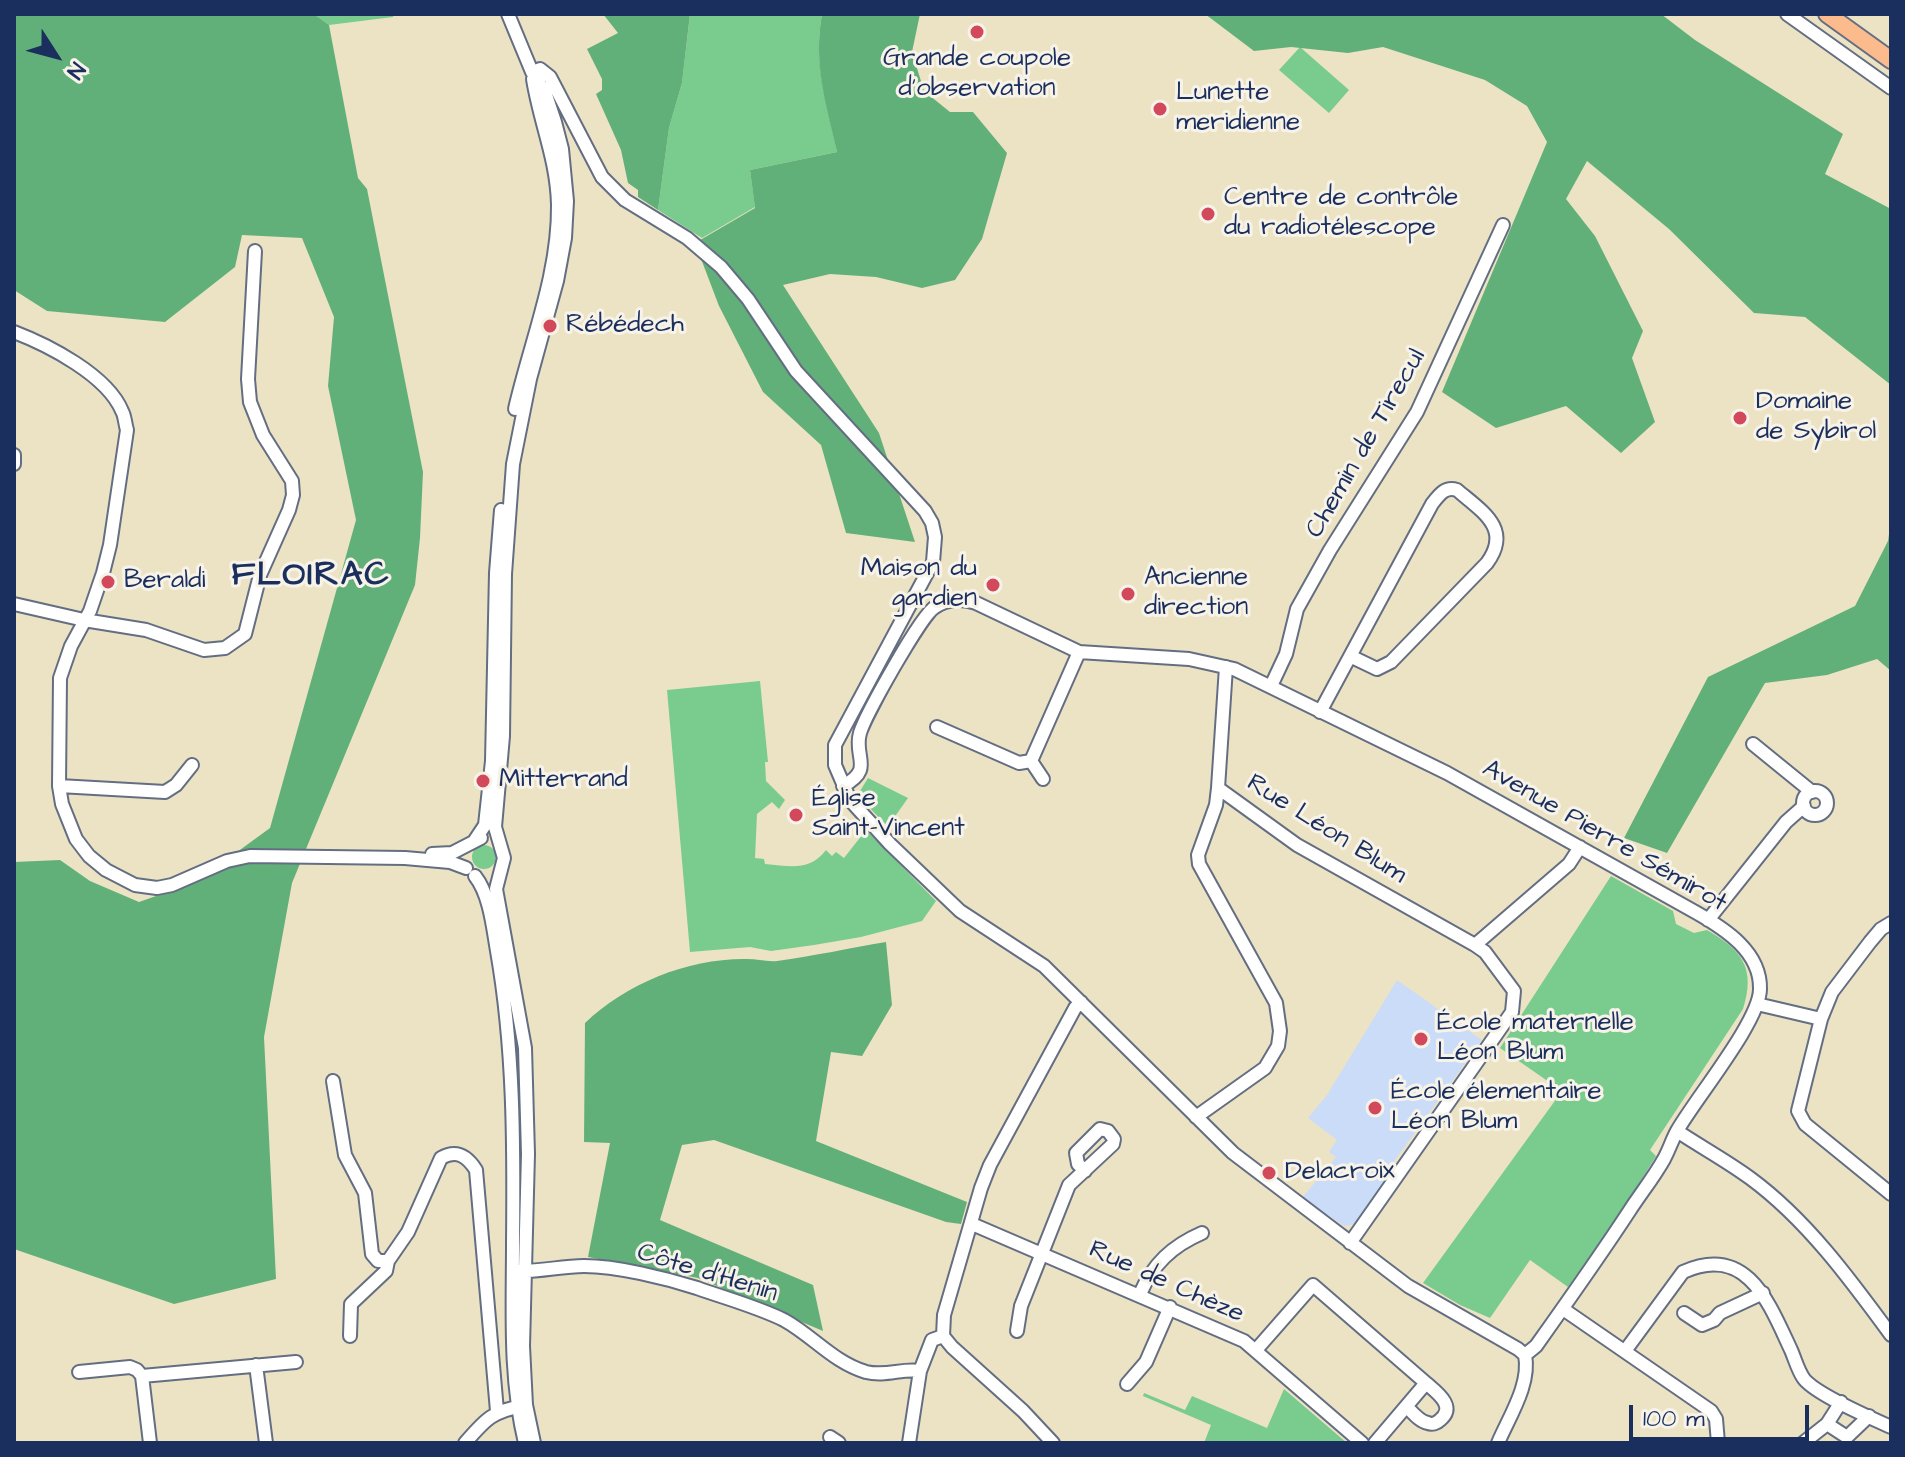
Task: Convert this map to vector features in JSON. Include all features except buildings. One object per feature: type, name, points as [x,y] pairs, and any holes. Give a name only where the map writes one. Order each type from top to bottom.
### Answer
[{"type":"main road","points":[[1827,14],[1891,60]]},
{"type":"street","points":[[508,14],[532,72],[545,92],[559,135],[566,175],[567,210],[557,281],[520,425],[512,477],[505,574],[503,736],[495,827],[504,858],[496,889],[525,1048],[528,1154],[519,1271]]},
{"type":"street","points":[[1787,14],[1891,88]]},
{"type":"street","points":[[532,72],[540,69],[550,77],[602,177],[625,200],[700,248],[729,275],[796,371],[903,485],[932,523],[933,562],[835,745],[834,757],[850,800],[947,900],[1034,958],[1233,1153],[1408,1286],[1525,1355],[1523,1386],[1498,1443]]},
{"type":"street","points":[[525,1443],[521,1406],[523,1346],[508,1026],[484,892],[471,872],[464,852],[485,825],[492,761],[496,573],[505,463],[519,388],[548,280],[558,220],[552,152],[532,72]]},
{"type":"street","name":"Chemin de Tirecul","points":[[1271,686],[1286,654],[1297,609],[1330,550],[1417,412],[1503,225]]},
{"type":"street","points":[[14,604],[146,630],[204,650],[225,648],[245,634],[260,575],[293,495],[292,481],[263,435],[250,402],[249,356],[255,251]]},
{"type":"street","points":[[14,332],[46,345],[108,390],[124,413],[127,430],[110,545],[90,611],[60,678],[59,786],[67,818],[83,848],[106,870],[135,885],[157,888],[172,885],[227,861],[250,856],[405,858],[450,862],[488,877],[499,870]]},
{"type":"street","points":[[14,455],[14,464]]},
{"type":"street","points":[[1320,712],[1432,504],[1443,491],[1451,488],[1457,490],[1489,519],[1499,535],[1497,549],[1391,662],[1377,669],[1352,657]]},
{"type":"street","points":[[843,786],[857,777],[861,769],[859,738],[919,623],[936,606],[954,600],[970,601],[1079,652],[1031,761]]},
{"type":"street","name":"Avenue Pierre Sémirot","points":[[1079,652],[1189,659],[1226,667],[1447,773],[1708,920],[1739,943],[1754,963],[1760,989],[1757,1004]]},
{"type":"street","name":"Rue Léon Blum","points":[[1226,667],[1218,788],[1297,845],[1485,952],[1511,985],[1515,999],[1512,1012],[1350,1243]]},
{"type":"street","points":[[937,727],[1019,763],[1031,761]]},
{"type":"street","points":[[1753,744],[1812,792],[1825,796],[1825,810],[1814,815],[1807,812],[1804,806],[1804,800],[1812,792]]},
{"type":"street","points":[[1031,761],[1043,779]]},
{"type":"street","points":[[59,786],[165,792],[176,785],[192,765]]},
{"type":"street","points":[[1196,1117],[1265,1068],[1278,1046],[1280,1031],[1276,1003],[1199,864],[1198,855],[1216,805],[1218,788]]},
{"type":"street","points":[[1708,920],[1786,822],[1804,806]]},
{"type":"street","points":[[405,858],[452,853],[472,842],[488,838],[499,845]]},
{"type":"street","points":[[1475,945],[1569,864],[1580,847]]},
{"type":"street","points":[[1891,923],[1881,929],[1832,992],[1821,1019],[1798,1111],[1805,1124],[1891,1194]]},
{"type":"street","points":[[1053,1443],[1023,1411],[952,1347],[943,1336],[944,1315],[990,1165],[1081,1002]]},
{"type":"street","points":[[1525,1355],[1536,1346],[1563,1309],[1663,1160],[1677,1131],[1757,1004],[1821,1019]]},
{"type":"street","points":[[333,1081],[345,1155],[365,1193],[372,1254],[378,1261],[388,1261]]},
{"type":"street","points":[[1677,1131],[1750,1179],[1773,1198],[1831,1257],[1891,1335]]},
{"type":"street","points":[[350,1336],[351,1304],[386,1271],[388,1261],[408,1232],[441,1158],[450,1153],[468,1159],[476,1170],[497,1411]]},
{"type":"street","points":[[1017,1331],[1021,1306],[1069,1185],[1085,1171]]},
{"type":"street","name":"Rue de Chèze","points":[[972,1224],[1244,1341],[1362,1443]]},
{"type":"street","points":[[1140,1294],[1149,1273],[1180,1242],[1202,1233]]},
{"type":"street","points":[[1625,1351],[1683,1272],[1715,1265],[1734,1268],[1753,1280],[1763,1293],[1804,1379],[1891,1427]]},
{"type":"street","name":"Côte d'Henin","points":[[519,1271],[586,1266],[664,1280],[696,1288],[784,1321],[828,1354],[863,1371],[893,1374],[908,1369],[920,1371]]},
{"type":"street","points":[[1256,1350],[1313,1285],[1444,1398],[1447,1405],[1446,1414],[1432,1424],[1425,1423],[1407,1407]]},
{"type":"street","points":[[1684,1313],[1702,1325],[1763,1293]]},
{"type":"street","points":[[1127,1384],[1146,1362],[1170,1307]]},
{"type":"street","points":[[1563,1309],[1711,1411],[1716,1419],[1718,1443]]},
{"type":"street","points":[[909,1443],[920,1371],[932,1340],[943,1336]]},
{"type":"street","points":[[142,1376],[296,1362]]},
{"type":"street","points":[[256,1365],[266,1443]]},
{"type":"street","points":[[79,1372],[130,1367],[137,1370],[142,1376],[150,1443]]},
{"type":"street","points":[[1375,1443],[1426,1383]]},
{"type":"street","points":[[1802,1427],[1808,1439],[1827,1424],[1841,1402]]},
{"type":"street","points":[[465,1443],[488,1416],[521,1406]]},
{"type":"street","points":[[521,1406],[534,1443]]},
{"type":"street","points":[[1827,1424],[1847,1437],[1869,1416]]},
{"type":"shaded area","points":[[1397,980],[1482,1040],[1385,1174],[1388,1180],[1356,1224],[1344,1226],[1302,1198],[1336,1157],[1329,1152],[1337,1140],[1308,1118],[1327,1095]]},
{"type":"green space","points":[[14,14],[314,14],[329,25],[358,178],[367,189],[423,472],[415,585],[292,883],[264,1037],[276,1279],[174,1304],[14,1249],[14,862],[60,860],[90,881],[139,902],[196,882],[270,828],[356,520],[328,386],[334,317],[302,238],[242,235],[235,267],[165,322],[47,311],[14,290]]},
{"type":"green space","points":[[314,14],[394,14],[393,17],[329,25]]},
{"type":"green space","points":[[603,14],[690,14],[682,83],[669,128],[658,210],[638,197],[638,190],[628,183],[621,150],[596,94],[602,90],[602,79],[587,49],[618,33]]},
{"type":"green space","points":[[690,14],[822,14],[820,67],[837,152],[750,170],[755,207],[702,238],[658,210],[669,128],[682,83]]},
{"type":"green space","points":[[822,14],[920,14],[912,52],[924,91],[950,112],[973,112],[1007,153],[982,239],[955,280],[922,288],[876,277],[830,274],[783,285],[879,433],[915,542],[846,533],[821,445],[763,392],[719,306],[695,243],[755,208],[750,170],[837,152],[820,67]]},
{"type":"green space","points":[[1205,14],[1661,14],[1695,40],[1843,134],[1825,174],[1891,209],[1891,385],[1805,317],[1754,313],[1669,229],[1587,161],[1566,199],[1595,236],[1643,331],[1632,358],[1655,422],[1621,453],[1566,406],[1496,428],[1442,392],[1547,142],[1527,106],[1485,80],[1383,47],[1348,53],[1291,47],[1254,51]]},
{"type":"green space","points":[[1300,47],[1349,90],[1329,113],[1279,70]]},
{"type":"green space","points":[[1891,521],[1891,671],[1877,659],[1827,675],[1765,683],[1667,853],[1624,838],[1708,677],[1855,606],[1888,541]]},
{"type":"green space","points":[[760,681],[768,762],[765,762],[766,781],[785,800],[779,809],[772,802],[757,814],[755,858],[764,859],[765,864],[806,865],[826,850],[832,856],[836,852],[844,858],[866,830],[936,901],[922,921],[861,937],[771,951],[750,947],[690,952],[667,690]]},
{"type":"green space","points":[[868,778],[908,798],[891,822],[898,828],[894,833],[862,800],[860,791]]},
{"type":"green space","points":[[484,845],[493,848],[496,857],[493,866],[484,869],[475,866],[472,857],[475,848]]},
{"type":"green space","points":[[1611,876],[1673,911],[1676,924],[1694,933],[1707,930],[1729,945],[1747,971],[1747,995],[1743,1009],[1650,1150],[1656,1156],[1622,1211],[1568,1287],[1530,1260],[1490,1318],[1423,1283],[1562,1091],[1500,1048]]},
{"type":"green space","points":[[886,942],[892,1005],[862,1056],[831,1052],[816,1141],[967,1202],[961,1224],[946,1222],[714,1140],[682,1145],[660,1220],[813,1285],[823,1331],[698,1278],[588,1257],[610,1143],[584,1142],[585,1023],[639,985],[681,968],[725,960],[777,961]]},
{"type":"green space","points":[[1284,1389],[1347,1443],[1204,1443],[1211,1425],[1143,1396],[1144,1393],[1185,1410],[1192,1396],[1267,1428]]},
{"type":"place","name":"Grande coupole d'observation","points":[[977,32]]},
{"type":"place","name":"Lunette meridienne","points":[[1160,109]]},
{"type":"place","name":"Centre de contrôle du radiotélescope","points":[[1208,214]]},
{"type":"place","name":"Rébédech","points":[[550,326]]},
{"type":"place","name":"Domaine de Sybirol","points":[[1740,418]]},
{"type":"place","name":"Beraldi","points":[[108,582]]},
{"type":"place","name":"Maison du gardien","points":[[993,585]]},
{"type":"place","name":"Ancienne direction","points":[[1128,594]]},
{"type":"place","name":"Mitterrand","points":[[483,781]]},
{"type":"place","name":"Église Saint-Vincent","points":[[796,815]]},
{"type":"place","name":"École maternelle Léon Blum","points":[[1421,1039]]},
{"type":"place","name":"École élementaire Léon Blum","points":[[1375,1108]]},
{"type":"place","name":"Delacroix","points":[[1269,1173]]},
{"type":"district","name":"FLOIRAC","points":[[311,577]]}]
